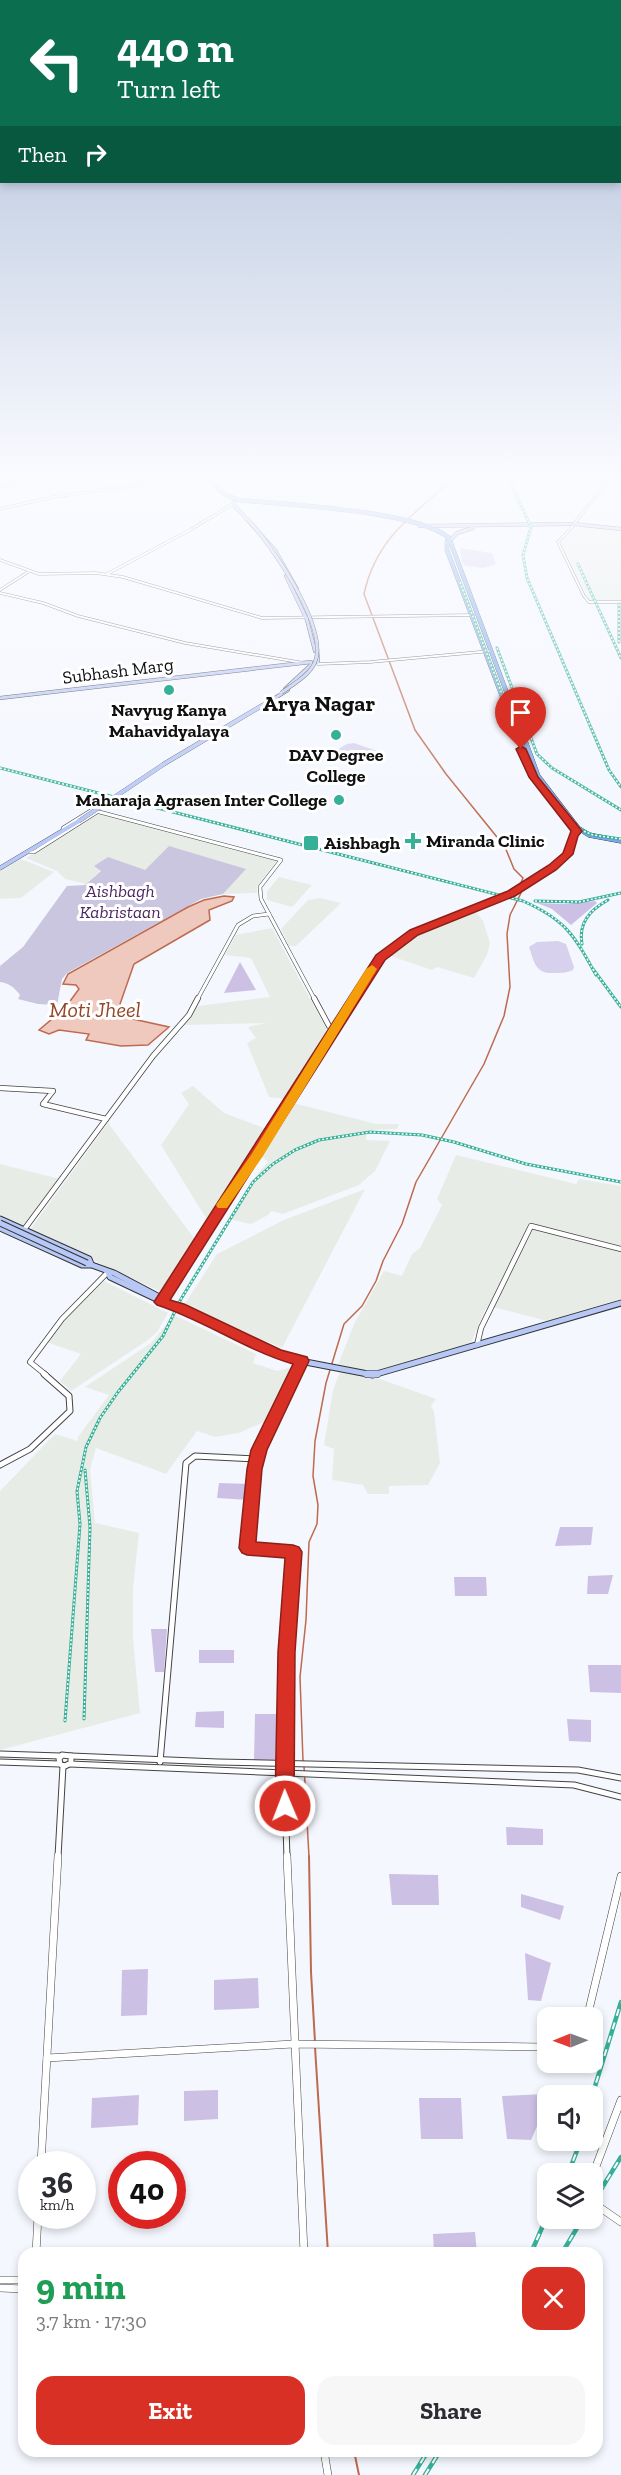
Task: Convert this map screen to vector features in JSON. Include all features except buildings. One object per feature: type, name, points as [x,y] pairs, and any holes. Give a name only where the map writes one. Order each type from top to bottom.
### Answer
[{"type":"main road","points":[[0,868],[31,851],[166,763],[297,684],[315,663],[308,617],[295,594]]},
{"type":"main road","points":[[278,695],[304,676],[315,662],[315,643],[297,594]]},
{"type":"main road","points":[[466,594],[534,777],[571,826],[594,838],[621,842]]},
{"type":"main road","points":[[465,615],[473,612]]},
{"type":"main road","points":[[473,612],[488,650]]},
{"type":"main road","points":[[479,651],[488,650]]},
{"type":"main road","name":"Subhash Marg","points":[[0,698],[64,692],[288,662],[315,663]]},
{"type":"main road","points":[[64,692],[315,663]]},
{"type":"main road","points":[[0,1224],[24,1230],[89,1259],[89,1264]]},
{"type":"main road","points":[[0,1224],[18,1236],[82,1265],[89,1264]]},
{"type":"main road","points":[[0,1224],[108,1272],[110,1277],[279,1354],[301,1361],[373,1375],[621,1303]]},
{"type":"street","points":[[6,594],[43,603],[78,616],[185,643],[288,662]]},
{"type":"street","points":[[180,594],[255,617],[272,619],[308,617]]},
{"type":"street","points":[[182,594],[257,616],[465,615]]},
{"type":"street","points":[[583,594],[587,601],[621,602]]},
{"type":"street","points":[[375,616],[473,612]]},
{"type":"street","points":[[315,663],[383,661],[488,650]]},
{"type":"street","points":[[392,660],[479,651]]},
{"type":"street","points":[[31,851],[92,810],[281,860],[260,888],[261,899],[329,1026],[334,1029]]},
{"type":"street","points":[[31,851],[34,852],[97,812]]},
{"type":"street","points":[[166,1302],[380,958],[405,938],[512,893],[559,863],[567,854],[573,835],[579,830]]},
{"type":"street","points":[[18,1236],[153,1056],[189,1014],[238,925],[253,916],[269,914]]},
{"type":"street","points":[[0,1088],[24,1091],[26,1088],[38,1088],[53,1091],[43,1104],[106,1119]]},
{"type":"street","points":[[477,1346],[481,1328],[531,1226],[621,1249]]},
{"type":"street","points":[[0,1465],[17,1458],[40,1442],[70,1411],[71,1398],[59,1384],[30,1362],[62,1319],[108,1272]]},
{"type":"street","points":[[301,1361],[257,1459],[247,1548],[293,1552],[287,1652],[284,1773],[293,2044],[304,2247]]},
{"type":"street","points":[[159,1768],[186,1463],[195,1456],[257,1459]]},
{"type":"street","points":[[0,1754],[61,1756],[66,1754],[284,1764],[578,1770],[621,1778]]},
{"type":"street","points":[[42,2151],[64,1765],[61,1756]]},
{"type":"street","points":[[64,1765],[71,1756]]},
{"type":"street","points":[[0,1762],[574,1785],[621,1797]]},
{"type":"street","points":[[589,2007],[621,1876]]},
{"type":"street","points":[[47,2058],[293,2044],[537,2047]]},
{"type":"street","points":[[597,2163],[621,2100]]},
{"type":"street","points":[[603,2210],[621,2222]]},
{"type":"street","points":[[36,2247],[37,2229]]},
{"type":"street","points":[[0,2280],[18,2280]]},
{"type":"street","points":[[0,2288],[18,2289]]},
{"type":"street","points":[[325,2457],[328,2475]]},
{"type":"shaded area","points":[[586,594],[621,594],[621,601],[589,600]]},
{"type":"shaded area","points":[[354,743],[380,754],[359,762],[337,753],[337,750],[347,744]]},
{"type":"shaded area","points":[[98,813],[277,860],[257,887],[257,893],[223,894],[245,869],[145,870],[94,866],[101,870],[86,884],[65,879],[57,871],[26,858]]},
{"type":"shaded area","points":[[21,859],[54,872],[21,898],[0,899],[0,871]]},
{"type":"shaded area","points":[[279,877],[312,885],[292,907],[267,900],[267,891]]},
{"type":"shaded area","points":[[320,898],[341,903],[296,946],[289,946],[281,929],[308,900]]},
{"type":"shaded area","points":[[595,901],[597,903],[571,925],[552,909],[537,903],[566,904]]},
{"type":"shaded area","points":[[476,912],[483,921],[490,943],[487,955],[474,978],[437,967],[432,970],[388,955],[411,938]]},
{"type":"shaded area","points":[[272,928],[328,1032],[286,1099],[269,1097],[247,1043],[256,1038],[248,1027],[266,1023],[184,1025],[197,1006],[270,997],[251,958],[225,955],[236,935]]},
{"type":"shaded area","points":[[558,941],[566,944],[573,970],[561,973],[542,971],[536,966],[529,947],[537,942]]},
{"type":"shaded area","points":[[240,962],[256,990],[224,993]]},
{"type":"shaded area","points":[[193,1086],[224,1113],[269,1130],[209,1223],[161,1145],[189,1104],[181,1093]]},
{"type":"shaded area","points":[[293,1103],[376,1124],[399,1124],[397,1129],[367,1130],[366,1140],[390,1141],[375,1171],[359,1185],[283,1214],[271,1211],[251,1224],[229,1219],[268,1162],[261,1156]]},
{"type":"shaded area","points":[[108,1123],[197,1242],[164,1293],[29,1231]]},
{"type":"shaded area","points":[[456,1155],[576,1184],[579,1179],[621,1186],[621,1299],[547,1321],[497,1308],[486,1308],[470,1345],[373,1372],[338,1365],[354,1324],[384,1271],[402,1276],[412,1254],[420,1248],[442,1205],[437,1199]]},
{"type":"shaded area","points":[[0,1164],[60,1179],[23,1228],[0,1218]]},
{"type":"shaded area","points":[[365,1189],[282,1348],[184,1305],[217,1254],[284,1220]]},
{"type":"shaded area","points":[[104,1281],[168,1313],[157,1332],[148,1340],[71,1391],[60,1381],[81,1354],[46,1342],[63,1321]]},
{"type":"shaded area","points":[[174,1315],[256,1354],[253,1363],[277,1371],[295,1366],[271,1419],[239,1433],[215,1437],[197,1431],[166,1474],[96,1448],[90,1469],[95,1523],[139,1533],[133,1589],[133,1638],[140,1713],[0,1750],[0,1491],[55,1434],[78,1441],[78,1437],[109,1395],[85,1387],[151,1343]]},
{"type":"shaded area","points":[[340,1372],[383,1380],[436,1399],[431,1406],[434,1412],[440,1463],[428,1485],[389,1486],[389,1494],[368,1494],[363,1485],[332,1480],[334,1449],[324,1445],[333,1390]]},
{"type":"shaded area","points":[[219,1483],[250,1484],[249,1500],[217,1498]]},
{"type":"shaded area","points":[[560,1527],[593,1527],[591,1545],[555,1546]]},
{"type":"shaded area","points":[[613,1575],[608,1594],[587,1594],[588,1576]]},
{"type":"shaded area","points":[[454,1577],[486,1577],[487,1596],[455,1596]]},
{"type":"shaded area","points":[[151,1629],[167,1629],[164,1672],[155,1672]]},
{"type":"shaded area","points":[[199,1650],[234,1650],[234,1663],[199,1663]]},
{"type":"shaded area","points":[[588,1665],[621,1665],[621,1693],[590,1692]]},
{"type":"shaded area","points":[[224,1711],[224,1728],[195,1727],[196,1712]]},
{"type":"shaded area","points":[[255,1714],[281,1714],[281,1761],[254,1761]]},
{"type":"shaded area","points":[[567,1719],[591,1720],[591,1742],[569,1741]]},
{"type":"shaded area","points":[[506,1827],[543,1829],[543,1845],[507,1845]]},
{"type":"shaded area","points":[[389,1874],[438,1875],[439,1905],[392,1905]]},
{"type":"shaded area","points":[[521,1894],[564,1906],[560,1920],[521,1907]]},
{"type":"shaded area","points":[[525,1953],[551,1963],[541,2001],[528,2000]]},
{"type":"shaded area","points":[[148,1969],[147,2015],[121,2016],[122,1970]]},
{"type":"shaded area","points":[[258,1978],[259,2008],[214,2010],[214,1980]]},
{"type":"shaded area","points":[[218,2090],[218,2119],[184,2121],[184,2091]]},
{"type":"shaded area","points":[[537,2094],[537,2126],[531,2140],[507,2139],[502,2096]]},
{"type":"shaded area","points":[[139,2095],[138,2125],[91,2128],[92,2098]]},
{"type":"shaded area","points":[[419,2098],[461,2098],[463,2139],[421,2139]]},
{"type":"shaded area","points":[[475,2232],[476,2247],[434,2247],[433,2234]]},
{"type":"green space","name":"Aishbagh Kabristaan","points":[[169,846],[246,869],[223,894],[201,899],[67,973],[62,979],[57,1005],[38,1004],[18,999],[20,995],[14,988],[0,982],[0,966],[23,947],[67,886],[85,885],[101,871],[94,866],[108,857],[145,870]]},
{"type":"water","name":"Moti Jheel","points":[[224,896],[234,897],[232,901],[209,910],[210,920],[134,964],[120,1004],[133,1019],[169,1027],[148,1045],[121,1046],[86,1040],[89,1034],[59,1030],[49,1034],[39,1030],[65,1008],[79,989],[76,985],[63,984],[68,974],[188,907],[204,900]]},
{"type":"waterway","points":[[303,1761],[300,1677],[306,1620],[309,1542],[317,1524],[318,1505],[313,1476],[315,1441],[326,1383],[344,1324],[362,1306],[376,1281],[383,1261],[402,1224],[416,1182],[484,1064],[504,1016],[510,987],[507,934],[510,915],[522,891],[520,885],[523,878],[514,869],[505,847],[446,774],[415,730],[364,594]]},
{"type":"waterway","points":[[304,1766],[309,1857]]},
{"type":"waterway","points":[[309,1856],[315,2042]]},
{"type":"waterway","points":[[315,2047],[328,2247]]},
{"type":"waterway","points":[[355,2457],[359,2475]]},
{"type":"railway","points":[[464,594],[532,774],[571,826],[593,835],[621,839]]},
{"type":"railway","points":[[534,594],[609,770],[621,787]]},
{"type":"railway","points":[[591,594],[621,658]]},
{"type":"railway","points":[[619,604],[619,642]]},
{"type":"railway","points":[[497,648],[537,754],[552,768],[621,810]]},
{"type":"railway","points":[[0,768],[523,901],[549,915],[567,930],[575,939],[596,975]]},
{"type":"railway","points":[[535,901],[579,902],[621,893]]},
{"type":"railway","points":[[582,944],[584,923],[596,908],[608,900]]},
{"type":"railway","points":[[593,969],[621,1007]]},
{"type":"railway","points":[[65,1721],[80,1524],[77,1491],[86,1447],[100,1418],[118,1392],[163,1336],[181,1299],[253,1182],[273,1164],[295,1150],[319,1140],[370,1132],[422,1135],[454,1142],[526,1164],[621,1182]]},
{"type":"railway","points":[[84,1719],[90,1527],[85,1470]]},
{"type":"railway","points":[[595,2085],[621,2002]]},
{"type":"railway","points":[[572,2163],[577,2151]]},
{"type":"railway","points":[[603,2186],[621,2157]]},
{"type":"railway","points":[[534,2247],[541,2229]]},
{"type":"railway","points":[[566,2247],[576,2229]]},
{"type":"railway","points":[[413,2475],[424,2457]]},
{"type":"railway","points":[[425,2475],[436,2457]]},
{"type":"slow traffic","points":[[222,1205],[256,1156],[372,969]]},
{"type":"place","name":"Navyug Kanya Mahavidyalaya","points":[[169,690]]},
{"type":"place","name":"DAV Degree College","points":[[336,735]]},
{"type":"place","name":"Maharaja Agrasen Inter College","points":[[339,800]]},
{"type":"place","name":"Miranda Clinic","points":[[413,841]]},
{"type":"place","name":"Aishbagh","points":[[311,843]]},
{"type":"district","name":"Arya Nagar","points":[[319,703]]},
{"type":"route","points":[[285,1806],[287,1652],[293,1552],[247,1548],[259,1450],[301,1361],[290,1359],[179,1307],[162,1302],[241,1175],[256,1156],[362,983],[380,958],[398,942],[414,933],[512,893],[553,868],[567,854],[573,835],[577,831],[534,777],[521,749]]}]
